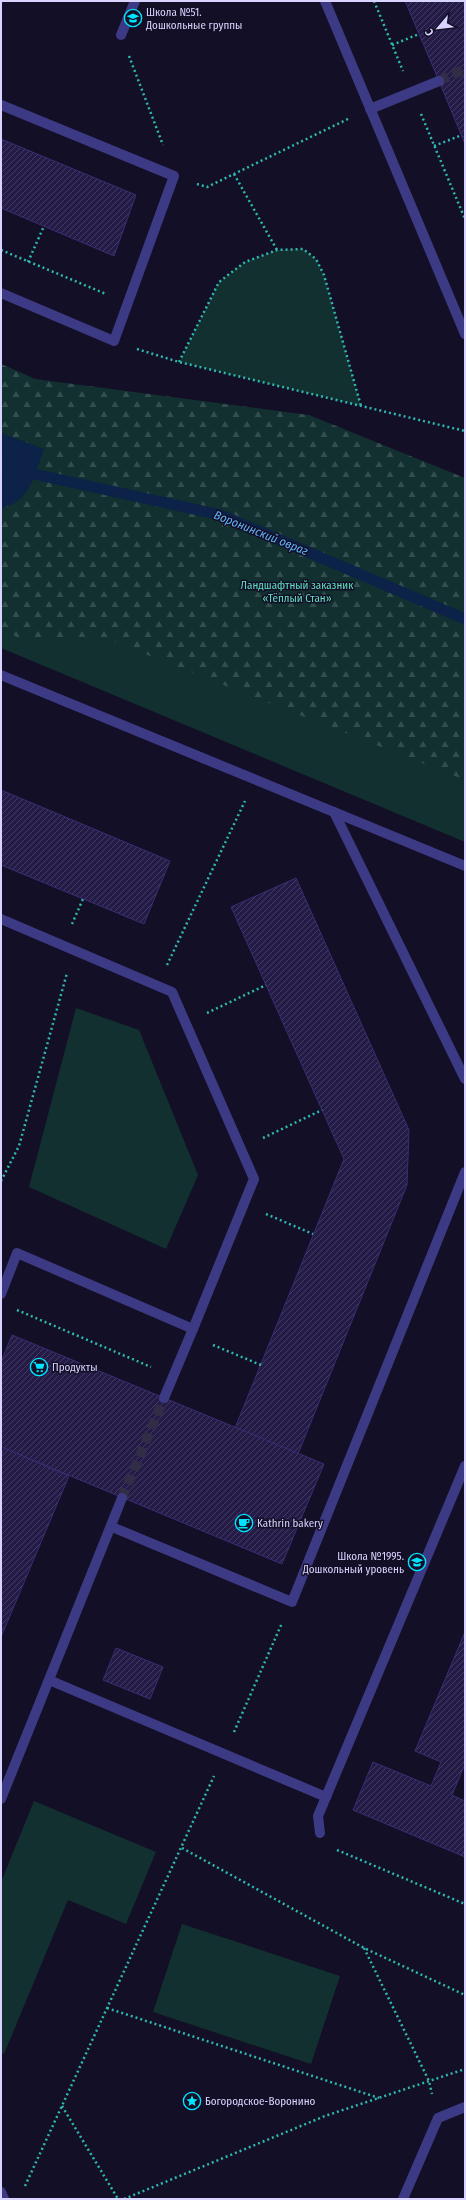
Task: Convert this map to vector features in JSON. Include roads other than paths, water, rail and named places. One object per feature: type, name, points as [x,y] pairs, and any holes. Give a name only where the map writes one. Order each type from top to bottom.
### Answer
[{"type":"street","points":[[121,35],[135,1]]},
{"type":"street","points":[[325,1],[465,334]]},
{"type":"street","points":[[370,109],[438,81]]},
{"type":"street","points":[[1,105],[174,176],[114,341],[1,293]]},
{"type":"street","points":[[1,675],[465,866]]},
{"type":"street","points":[[334,812],[465,1079]]},
{"type":"street","points":[[1,919],[172,992],[254,1179],[164,1398]]},
{"type":"street","points":[[112,1527],[292,1602],[465,1172]]},
{"type":"street","points":[[1,1294],[17,1252],[191,1332]]},
{"type":"street","points":[[320,1833],[318,1816],[465,1466]]},
{"type":"street","points":[[1,1799],[112,1527],[122,1498]]},
{"type":"street","points":[[49,1680],[326,1797]]},
{"type":"street","points":[[403,2199],[438,2118],[465,2107]]},
{"type":"street","points":[[1,2192],[4,2199]]},
{"type":"water","points":[[1,433],[44,449],[34,477],[25,493],[19,500],[11,505],[1,508]]},
{"type":"waterway","name":"Воронинский овраг","points":[[1,464],[34,474],[221,515],[465,619]]},
{"type":"tunnel","points":[[439,81],[465,69]]},
{"type":"tunnel","points":[[122,1498],[164,1398]]},
{"type":"place","name":"Школа №51. Дошкольные группы","points":[[133,18]]},
{"type":"place","name":"Продукты","points":[[39,1367]]},
{"type":"place","name":"Kathrin bakery","points":[[244,1523]]},
{"type":"place","name":"Школа №1995. Дошкольный уровень","points":[[417,1562]]},
{"type":"place","name":"Богородское-Воронино","points":[[192,2101]]},
{"type":"park label","name":"Ландшафтный заказник «Тёплый Стан»","points":[[297,591]]}]
